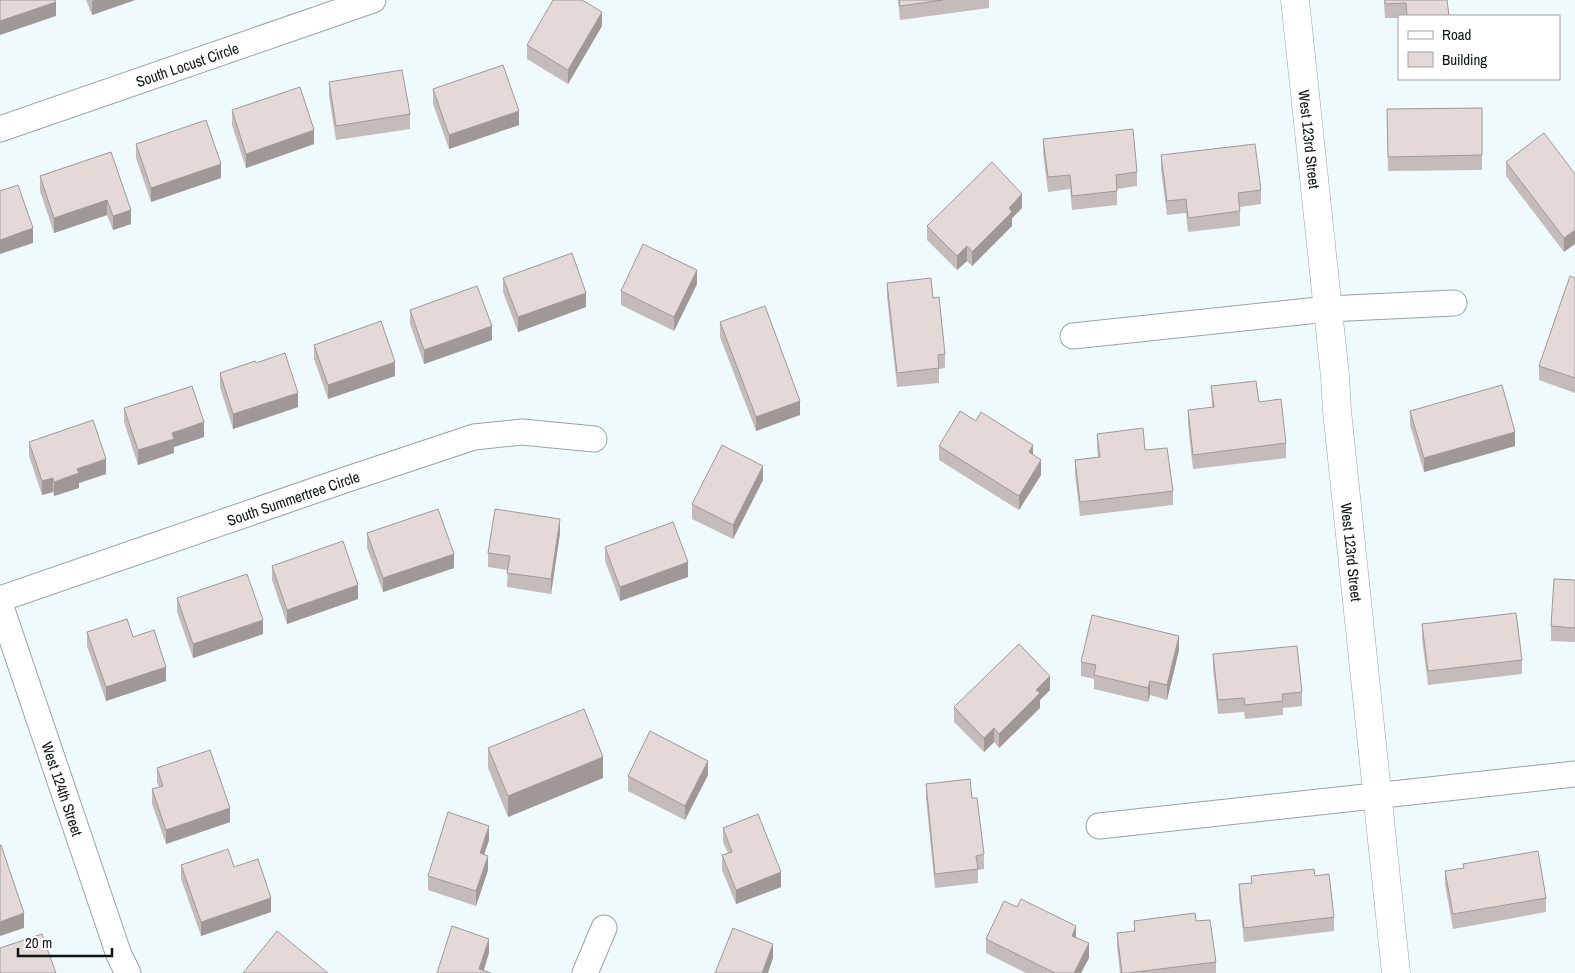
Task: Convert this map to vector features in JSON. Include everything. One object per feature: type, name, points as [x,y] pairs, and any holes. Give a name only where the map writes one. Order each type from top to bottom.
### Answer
[{"type":"street","name":"South Locust Circle","points":[[0,129],[374,0]]},
{"type":"street","name":"West 123rd Street","points":[[1295,0],[1396,973]]},
{"type":"street","points":[[1073,336],[1327,308],[1454,303]]},
{"type":"street","name":"South Summertree Circle","points":[[0,599],[342,480],[474,437],[522,432],[594,439]]},
{"type":"street","name":"West 124th Street","points":[[0,604],[118,955],[128,973]]},
{"type":"street","points":[[1099,826],[1575,774]]},
{"type":"street","points":[[585,973],[604,928]]},
{"type":"building","points":[[0,0],[55,0],[56,2],[0,21]]},
{"type":"building","points":[[553,0],[582,0],[602,12],[568,70],[527,45]]},
{"type":"building","points":[[899,0],[943,0],[900,6]]},
{"type":"building","points":[[1385,0],[1447,0],[1449,15],[1407,15],[1406,3],[1385,4]]},
{"type":"building","points":[[503,65],[519,111],[449,135],[433,89]]},
{"type":"building","points":[[402,70],[410,114],[336,126],[329,82]]},
{"type":"building","points":[[300,87],[314,130],[246,154],[232,110]]},
{"type":"building","points":[[1482,108],[1482,155],[1388,157],[1387,109]]},
{"type":"building","points":[[206,120],[221,164],[151,188],[136,144]]},
{"type":"building","points":[[1133,129],[1137,172],[1116,175],[1117,191],[1072,196],[1070,175],[1048,177],[1043,139]]},
{"type":"building","points":[[1544,133],[1575,174],[1575,230],[1564,238],[1506,162]]},
{"type":"building","points":[[1255,144],[1261,190],[1238,193],[1240,211],[1188,218],[1186,199],[1167,201],[1161,155]]},
{"type":"building","points":[[111,152],[131,210],[113,216],[107,200],[54,218],[40,176]]},
{"type":"building","points":[[992,162],[1022,194],[1009,208],[1012,212],[972,252],[967,246],[957,256],[927,226]]},
{"type":"building","points":[[18,185],[33,228],[0,240],[0,191]]},
{"type":"building","points":[[643,244],[697,270],[674,317],[621,291]]},
{"type":"building","points":[[572,253],[586,293],[518,317],[503,278]]},
{"type":"building","points":[[1570,276],[1575,278],[1575,378],[1539,366]]},
{"type":"building","points":[[931,278],[933,298],[939,297],[945,354],[938,355],[939,368],[897,373],[887,283]]},
{"type":"building","points":[[477,286],[492,326],[424,350],[410,310]]},
{"type":"building","points":[[765,306],[800,401],[756,417],[720,322]]},
{"type":"building","points":[[381,321],[395,362],[328,385],[314,345]]},
{"type":"building","points":[[285,353],[298,393],[233,414],[220,373]]},
{"type":"building","points":[[1256,381],[1259,402],[1281,399],[1286,443],[1193,455],[1188,410],[1214,407],[1211,386]]},
{"type":"building","points":[[1502,385],[1515,432],[1424,458],[1410,411]]},
{"type":"building","points":[[192,386],[204,422],[172,433],[174,439],[138,450],[124,408]]},
{"type":"building","points":[[960,411],[976,421],[981,412],[1033,445],[1029,452],[1041,460],[1019,496],[939,446]]},
{"type":"building","points":[[93,420],[106,459],[77,469],[79,473],[54,482],[53,478],[42,481],[29,442]]},
{"type":"building","points":[[1143,428],[1145,450],[1167,448],[1173,491],[1080,502],[1075,460],[1100,457],[1097,434]]},
{"type":"building","points":[[722,445],[763,466],[733,525],[692,504]]},
{"type":"building","points":[[438,509],[454,554],[383,578],[367,533]]},
{"type":"building","points":[[495,509],[560,519],[551,579],[507,573],[510,556],[488,553]]},
{"type":"building","points":[[673,522],[688,562],[620,587],[605,547]]},
{"type":"building","points":[[343,541],[358,585],[287,610],[272,566]]},
{"type":"building","points":[[247,574],[263,620],[193,644],[177,598]]},
{"type":"building","points":[[1554,579],[1575,580],[1575,628],[1551,626]]},
{"type":"building","points":[[1516,613],[1522,660],[1428,671],[1422,624]]},
{"type":"building","points":[[1092,615],[1179,636],[1167,685],[1150,681],[1148,688],[1094,675],[1096,665],[1081,662]]},
{"type":"building","points":[[127,619],[133,637],[154,630],[166,667],[106,687],[87,632]]},
{"type":"building","points":[[1019,644],[1050,676],[1036,690],[1040,693],[999,734],[994,728],[984,738],[954,707]]},
{"type":"building","points":[[1297,646],[1302,692],[1282,694],[1283,701],[1245,705],[1244,698],[1218,700],[1213,654]]},
{"type":"building","points":[[584,709],[603,757],[508,796],[488,748]]},
{"type":"building","points":[[650,731],[708,761],[685,806],[628,776]]},
{"type":"building","points":[[210,750],[230,808],[166,830],[152,789],[163,786],[157,768]]},
{"type":"building","points":[[970,779],[972,798],[977,798],[984,854],[976,856],[978,869],[935,874],[926,784]]},
{"type":"building","points":[[448,812],[489,826],[480,853],[488,856],[476,891],[428,876]]},
{"type":"building","points":[[758,814],[781,872],[736,890],[722,855],[732,852],[723,828]]},
{"type":"building","points":[[0,845],[24,913],[0,922]]},
{"type":"building","points":[[228,849],[234,867],[258,859],[271,898],[201,922],[181,865]]},
{"type":"building","points":[[1538,851],[1546,898],[1453,914],[1445,871],[1464,868],[1463,864]]},
{"type":"building","points":[[1314,869],[1315,876],[1329,874],[1334,917],[1244,928],[1239,884],[1252,883],[1251,876]]},
{"type":"building","points":[[1021,899],[1076,926],[1072,936],[1089,943],[1074,973],[1055,973],[986,939],[1004,901],[1017,907]]},
{"type":"building","points":[[1195,913],[1196,921],[1210,920],[1216,962],[1122,973],[1117,933],[1135,931],[1134,921]]},
{"type":"building","points":[[452,926],[489,939],[479,969],[491,973],[437,973]]},
{"type":"building","points":[[733,928],[773,944],[762,973],[715,973]]},
{"type":"building","points":[[277,931],[328,973],[243,973]]},
{"type":"building","points":[[42,934],[56,973],[0,973],[0,948]]}]
